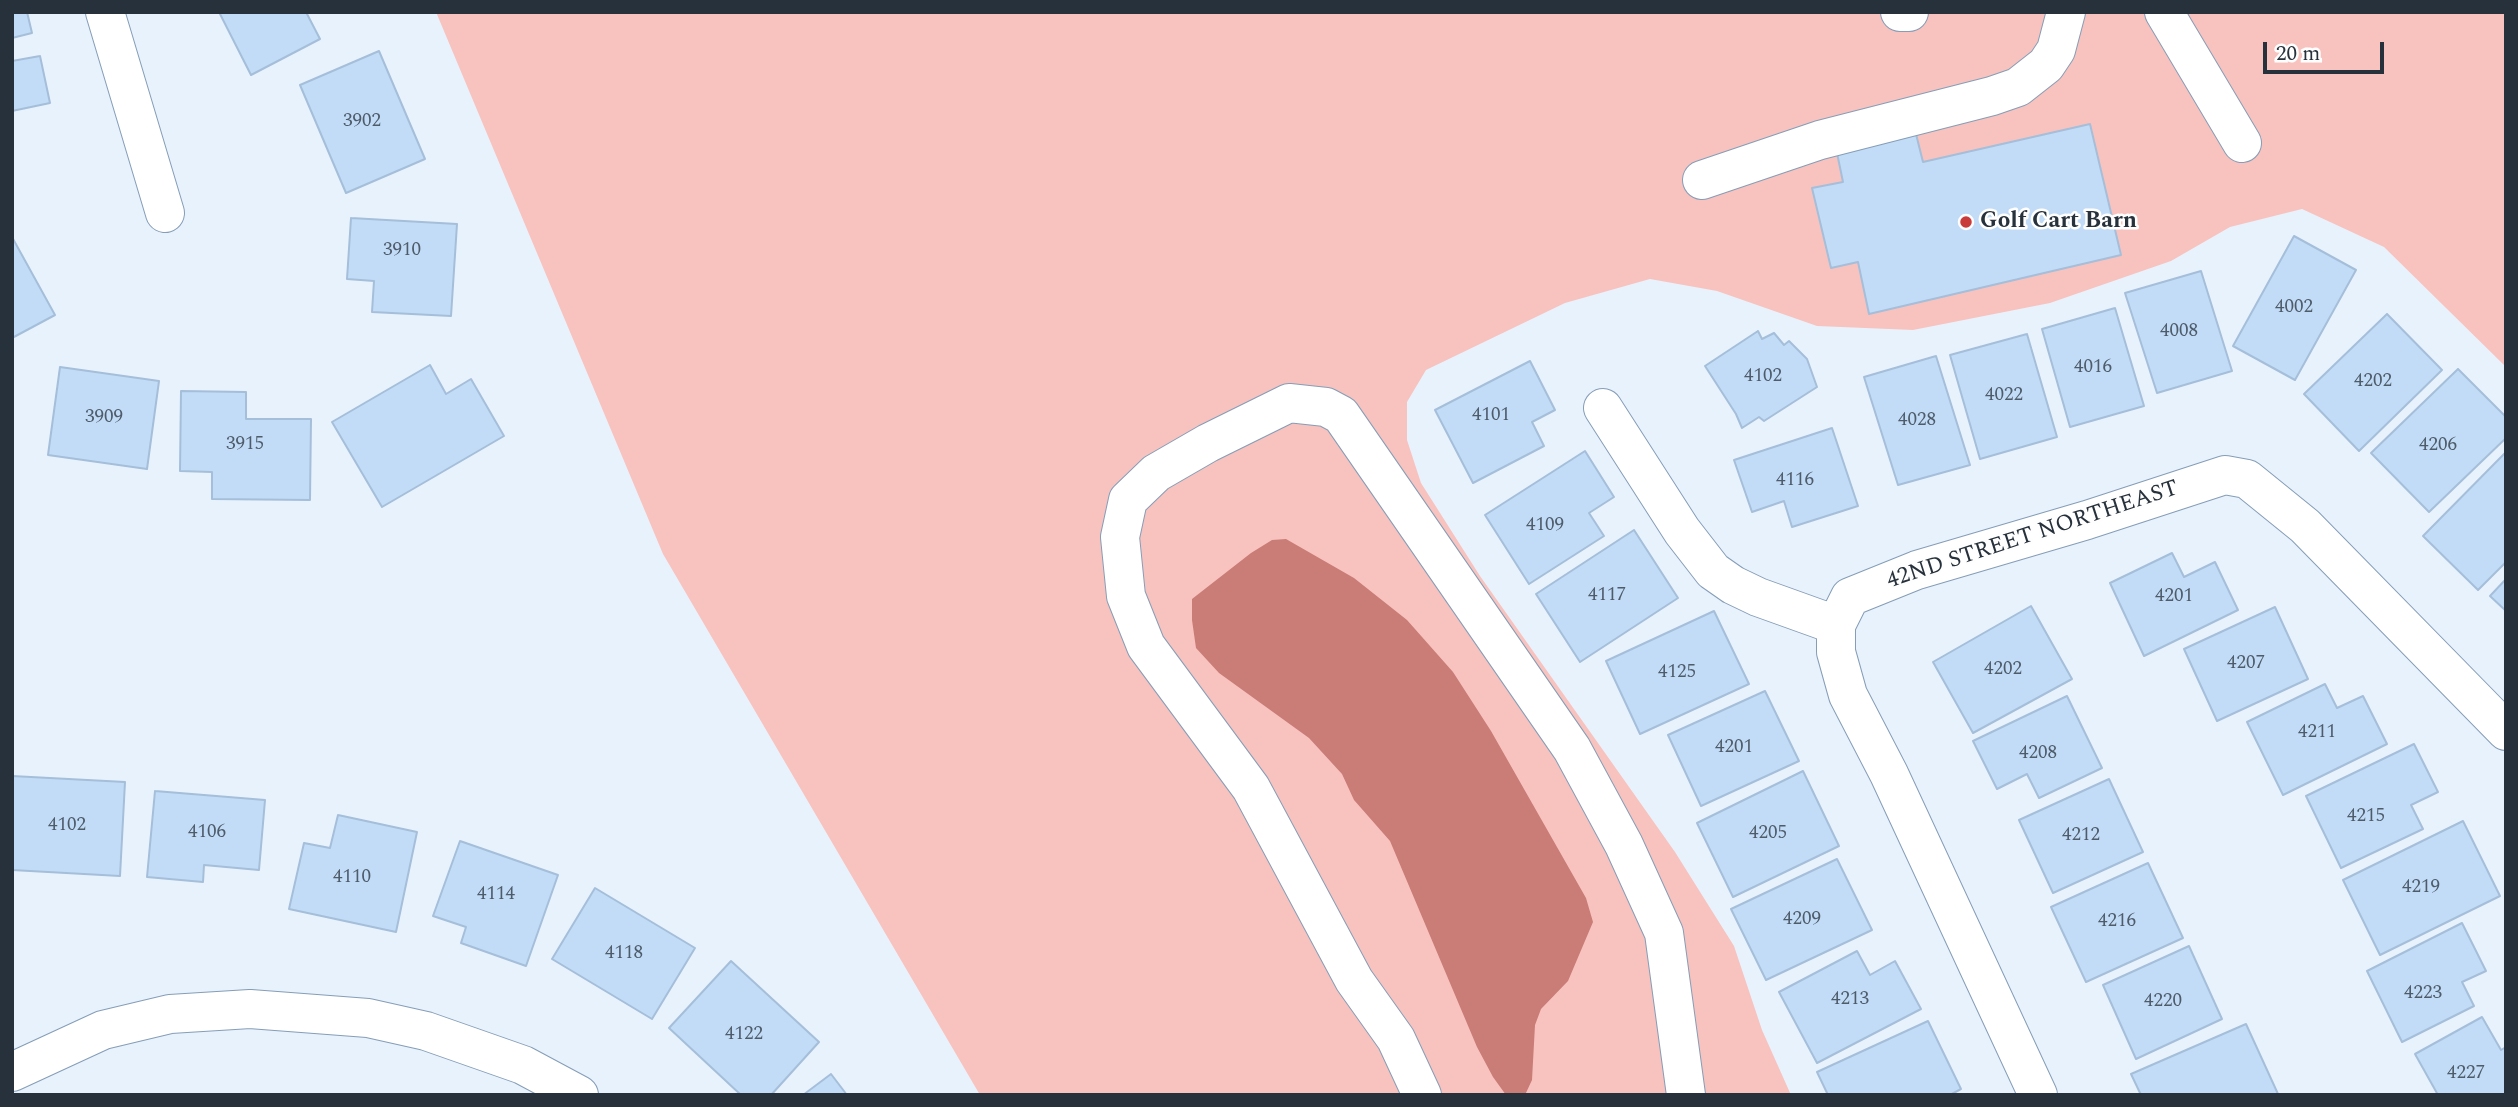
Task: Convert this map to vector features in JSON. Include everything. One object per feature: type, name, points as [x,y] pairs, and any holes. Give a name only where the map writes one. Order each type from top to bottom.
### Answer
[{"type":"street","points":[[105,12],[164,213]]},
{"type":"street","points":[[1900,12],[1909,12]]},
{"type":"street","points":[[1702,180],[1820,140],[2018,87],[2046,65],[2056,50],[2066,12]]},
{"type":"street","points":[[2164,12],[2242,143]]},
{"type":"street","points":[[1422,1095],[1396,1039],[1354,980],[1251,788],[1146,646],[1126,596],[1120,537],[1128,500],[1156,473],[1208,443],[1289,403],[1326,407],[1341,415],[1572,749],[1624,845],[1664,933],[1686,1095]]},
{"type":"street","points":[[1603,408],[1682,531],[1713,570],[1733,585],[1758,597],[1836,625],[1836,652],[1848,695],[1889,774],[2038,1095]]},
{"type":"street","name":"42ND STREET NORTHEAST","points":[[1836,625],[1850,597],[1917,570],[2087,520],[2225,475],[2247,479],[2305,526],[2506,731]]},
{"type":"street","points":[[12,1072],[103,1030],[170,1014],[250,1009],[368,1018],[426,1031],[523,1065],[579,1095]]},
{"type":"shaded area","points":[[436,12],[2506,12],[2506,367],[2384,247],[2302,209],[2230,227],[2171,261],[2050,303],[1913,330],[1817,326],[1717,291],[1650,279],[1565,303],[1426,370],[1407,402],[1407,440],[1421,483],[1480,576],[1675,852],[1734,946],[1762,1030],[1791,1095],[980,1095],[663,554]]},
{"type":"shaded area","points":[[1286,539],[1354,578],[1407,620],[1453,672],[1491,731],[1586,898],[1593,922],[1568,981],[1541,1009],[1535,1025],[1532,1080],[1525,1095],[1506,1095],[1493,1077],[1477,1047],[1390,841],[1354,800],[1342,774],[1309,738],[1219,673],[1196,648],[1192,599],[1251,553],[1272,540]]},
{"type":"building","points":[[12,12],[27,12],[32,33],[12,38]]},
{"type":"building","points":[[219,12],[306,12],[320,39],[251,75]]},
{"type":"building","points":[[379,51],[425,159],[346,193],[300,85]]},
{"type":"building","points":[[40,56],[50,103],[12,111],[12,61]]},
{"type":"building","name":"Golf Cart Barn","points":[[2090,124],[2121,255],[1869,314],[1858,262],[1831,268],[1812,188],[1843,182],[1837,153],[1916,134],[1923,162]]},
{"type":"building","points":[[351,218],[457,224],[451,316],[372,312],[374,281],[347,279]]},
{"type":"building","points":[[2294,236],[2356,270],[2295,380],[2233,346]]},
{"type":"building","points":[[12,237],[55,315],[12,338]]},
{"type":"building","points":[[2201,271],[2232,371],[2157,393],[2125,293]]},
{"type":"building","points":[[2115,308],[2144,406],[2070,427],[2042,329]]},
{"type":"building","points":[[2387,314],[2442,370],[2359,451],[2304,394]]},
{"type":"building","points":[[1758,331],[1762,339],[1774,333],[1784,345],[1789,341],[1807,359],[1817,387],[1764,421],[1759,417],[1742,428],[1705,366]]},
{"type":"building","points":[[2027,334],[2057,437],[1980,459],[1950,355]]},
{"type":"building","points":[[1936,356],[1970,465],[1898,485],[1864,377]]},
{"type":"building","points":[[1530,361],[1555,410],[1532,422],[1544,446],[1473,483],[1435,410]]},
{"type":"building","points":[[430,365],[446,394],[471,379],[504,436],[382,507],[332,422]]},
{"type":"building","points":[[60,367],[159,381],[147,469],[48,455]]},
{"type":"building","points":[[2458,369],[2506,417],[2506,438],[2429,512],[2371,453]]},
{"type":"building","points":[[181,391],[246,392],[246,419],[311,419],[310,500],[212,499],[212,472],[180,471]]},
{"type":"building","points":[[1832,428],[1858,506],[1792,527],[1784,501],[1752,512],[1734,460]]},
{"type":"building","points":[[1585,451],[1614,497],[1589,513],[1604,536],[1529,584],[1485,515]]},
{"type":"building","points":[[2505,453],[2506,562],[2478,590],[2423,536]]},
{"type":"building","points":[[1634,530],[1678,598],[1580,662],[1536,594]]},
{"type":"building","points":[[2172,553],[2184,577],[2215,562],[2238,610],[2144,656],[2110,583]]},
{"type":"building","points":[[2506,579],[2506,611],[2490,596]]},
{"type":"building","points":[[2031,606],[2072,679],[1973,733],[1933,662]]},
{"type":"building","points":[[2275,607],[2308,679],[2217,721],[2184,649]]},
{"type":"building","points":[[1714,611],[1749,684],[1640,734],[1606,661]]},
{"type":"building","points":[[2325,684],[2337,708],[2363,696],[2387,744],[2283,795],[2247,722]]},
{"type":"building","points":[[1765,691],[1799,761],[1701,806],[1668,735]]},
{"type":"building","points":[[2067,696],[2102,768],[2039,798],[2027,774],[1997,789],[1973,741]]},
{"type":"building","points":[[2414,744],[2438,792],[2411,805],[2423,829],[2341,868],[2306,796]]},
{"type":"building","points":[[1803,771],[1839,846],[1733,897],[1697,823]]},
{"type":"building","points":[[12,776],[125,782],[120,876],[12,870]]},
{"type":"building","points":[[2109,779],[2143,852],[2053,893],[2019,820]]},
{"type":"building","points":[[155,791],[265,800],[259,870],[204,865],[203,882],[147,877]]},
{"type":"building","points":[[338,815],[417,832],[396,932],[289,909],[304,843],[330,848]]},
{"type":"building","points":[[2463,821],[2500,896],[2380,955],[2343,880]]},
{"type":"building","points":[[460,841],[558,875],[526,966],[461,943],[466,927],[433,916]]},
{"type":"building","points":[[1837,859],[1872,930],[1766,980],[1731,909]]},
{"type":"building","points":[[2148,863],[2183,938],[2086,982],[2051,907]]},
{"type":"building","points":[[595,888],[695,948],[652,1019],[552,959]]},
{"type":"building","points":[[2462,923],[2486,971],[2462,982],[2474,1006],[2402,1042],[2367,971]]},
{"type":"building","points":[[2189,946],[2222,1019],[2136,1059],[2103,985]]},
{"type":"building","points":[[1857,951],[1870,975],[1895,961],[1921,1009],[1817,1063],[1779,992]]},
{"type":"building","points":[[731,961],[819,1042],[771,1095],[741,1095],[669,1028]]},
{"type":"building","points":[[2482,1017],[2501,1050],[2506,1047],[2506,1095],[2438,1095],[2415,1054]]},
{"type":"building","points":[[1928,1021],[1961,1089],[1950,1095],[1828,1095],[1817,1072]]},
{"type":"building","points":[[2246,1024],[2278,1094],[2141,1095],[2131,1074]]},
{"type":"building","points":[[831,1074],[847,1095],[803,1095]]},
{"type":"place","name":"Golf Cart Barn","points":[[1966,222]]}]
